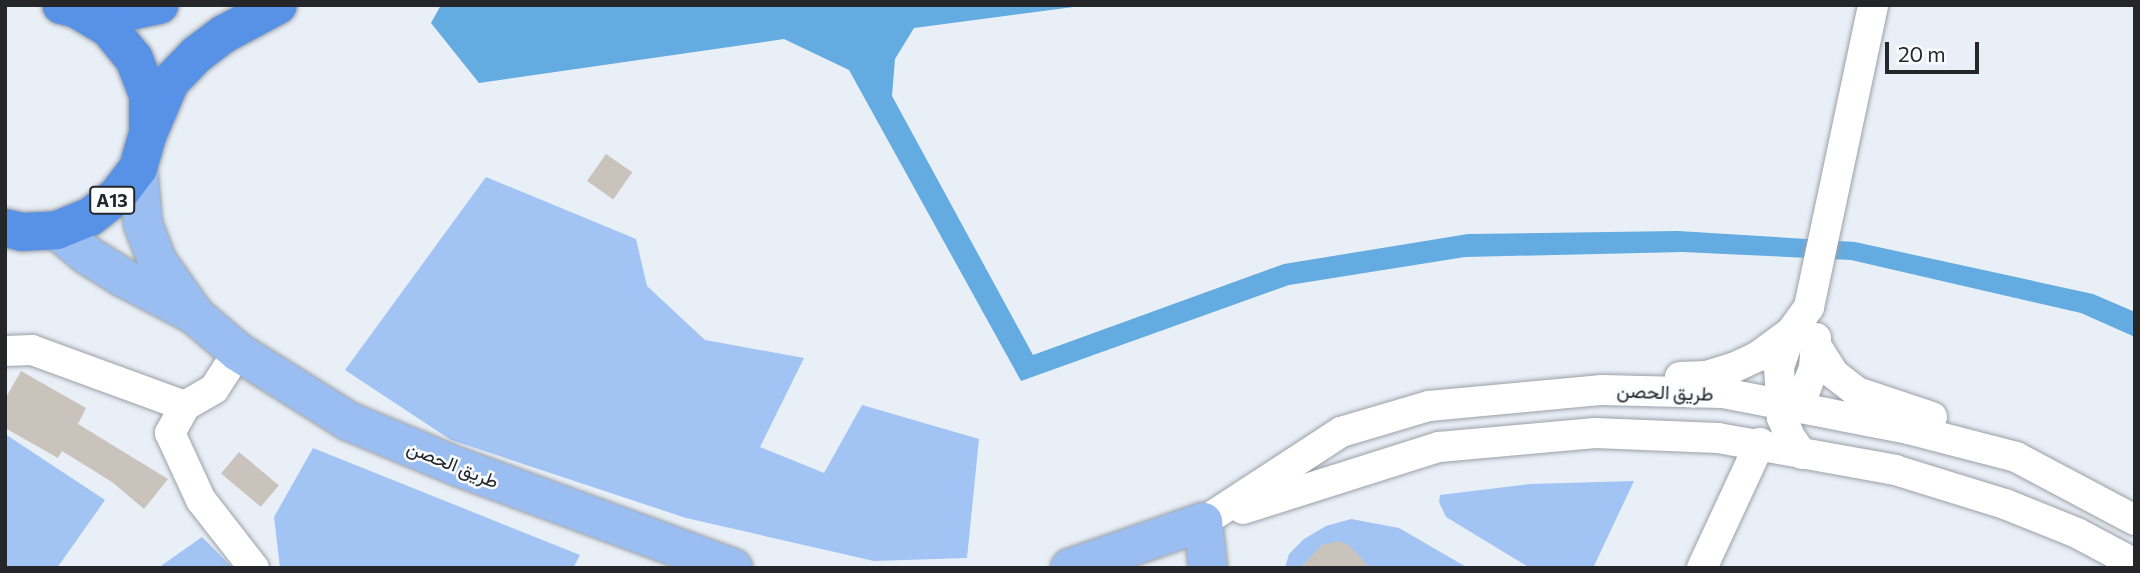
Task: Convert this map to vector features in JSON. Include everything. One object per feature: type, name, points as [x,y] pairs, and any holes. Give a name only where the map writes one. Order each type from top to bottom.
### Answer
[{"type":"highway","points":[[69,7],[135,10],[159,5]]},
{"type":"highway","name":"A13","points":[[5,228],[22,232],[57,230],[90,217],[117,196],[143,151],[170,82],[196,55],[224,34],[278,5]]},
{"type":"highway","points":[[69,7],[110,29],[134,59],[148,95],[143,151]]},
{"type":"main road","name":"طريق الحصن","points":[[143,151],[143,224],[157,261],[196,316]]},
{"type":"main road","name":"طريق الحصن","points":[[57,230],[87,255],[196,316],[238,352],[348,421],[461,468],[733,568]]},
{"type":"main road","name":"طريق الحصن","points":[[1070,568],[1203,522]]},
{"type":"main road","points":[[1203,522],[1208,568]]},
{"type":"street","points":[[1802,454],[1785,409],[1779,367],[1791,332],[1809,307],[1873,5]]},
{"type":"street","points":[[1809,307],[1817,347],[1834,374],[1857,392],[1989,435],[2016,457]]},
{"type":"street","points":[[1429,405],[1608,378],[1706,376],[1757,357],[1791,332]]},
{"type":"street","points":[[1718,438],[1752,433],[1785,409],[1806,388],[1817,347]]},
{"type":"street","points":[[5,351],[32,350],[185,406]]},
{"type":"street","points":[[238,352],[214,389],[185,406],[170,433],[201,500],[254,568]]},
{"type":"street","name":"طريق الحصن","points":[[1203,522],[1341,432],[1429,405],[1602,390],[1723,393],[1785,409],[1908,429],[2016,457],[2135,520]]},
{"type":"street","name":"طريق الحصن","points":[[1203,522],[1439,447],[1595,433],[1718,438],[1760,443],[1802,454],[1895,470],[2005,504],[2077,533],[2135,564]]},
{"type":"street","points":[[1702,568],[1760,443]]},
{"type":"shaded area","points":[[441,5],[1089,5],[914,28],[895,59],[892,96],[1033,355],[1284,264],[1468,234],[1678,231],[1855,242],[2093,294],[2135,312],[2135,337],[2081,313],[1851,260],[1683,252],[1465,257],[1289,285],[1021,381],[849,70],[784,39],[479,83],[431,23]]},
{"type":"shaded area","points":[[486,177],[636,239],[647,286],[705,340],[804,358],[760,447],[824,473],[862,405],[979,439],[967,558],[874,561],[686,518],[451,440],[345,370]]},
{"type":"shaded area","points":[[5,434],[105,500],[57,568],[5,568]]},
{"type":"shaded area","points":[[313,448],[580,555],[573,568],[280,568],[274,517]]},
{"type":"shaded area","points":[[1634,481],[1593,568],[1530,568],[1446,517],[1439,502],[1440,495],[1530,484]]},
{"type":"shaded area","points":[[1351,519],[1399,528],[1468,568],[1285,568],[1289,554],[1304,539],[1326,526]]},
{"type":"shaded area","points":[[202,537],[233,568],[158,568]]},
{"type":"building","points":[[606,154],[632,172],[613,199],[587,181]]},
{"type":"building","points":[[21,371],[86,408],[78,424],[168,479],[144,509],[112,482],[62,451],[58,458],[5,428],[5,399]]},
{"type":"building","points":[[239,452],[279,485],[261,507],[221,473]]},
{"type":"building","points":[[1339,541],[1350,546],[1370,568],[1300,568],[1322,545]]}]
